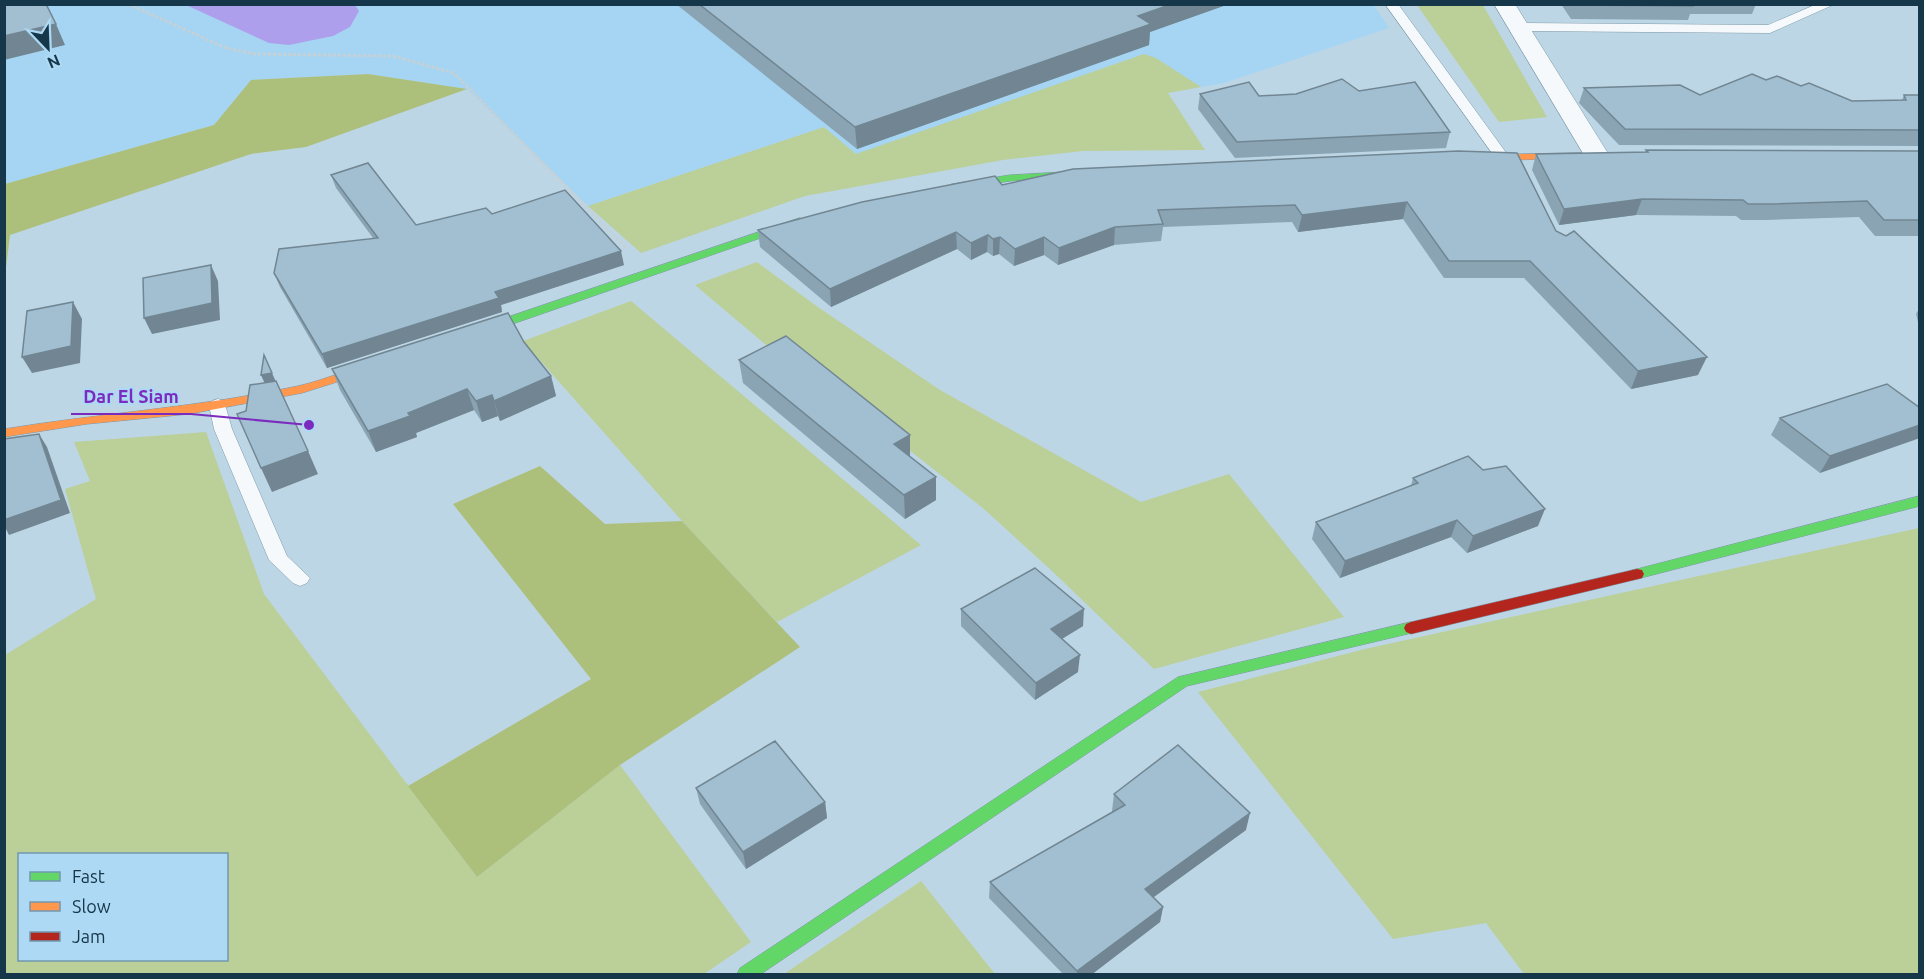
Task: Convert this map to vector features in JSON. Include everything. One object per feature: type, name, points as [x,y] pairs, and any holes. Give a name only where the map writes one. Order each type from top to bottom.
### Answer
[{"type":"street","points":[[1504,4],[1602,155]]},
{"type":"street","points":[[1462,158],[1602,155]]},
{"type":"street","points":[[934,190],[1010,178],[1099,173]]},
{"type":"street","points":[[461,338],[815,216]]},
{"type":"street","points":[[4,433],[218,405],[302,389],[386,362]]},
{"type":"street","points":[[747,975],[1183,681],[1602,584],[1920,501]]},
{"type":"lane","points":[[1391,4],[1525,177]]},
{"type":"lane","points":[[1517,27],[1770,29],[1829,4]]},
{"type":"lane","points":[[218,405],[223,429],[279,560],[300,578]]},
{"type":"path","points":[[128,4],[226,48],[255,54],[393,56],[454,73],[650,272]]},
{"type":"shaded area","points":[[1373,4],[1389,28],[1224,83],[1201,87],[1144,54],[856,155],[824,127],[588,206],[467,89],[368,74],[251,80],[214,125],[5,184],[5,5]]},
{"type":"shaded area","points":[[186,5],[355,5],[359,11],[350,27],[333,36],[289,45],[269,43]]},
{"type":"green space","points":[[1417,5],[1483,5],[1547,117],[1499,122]]},
{"type":"green space","points":[[1144,54],[1156,58],[1201,87],[1168,93],[1205,150],[1083,151],[1003,160],[805,196],[641,253],[588,206],[824,127],[856,154]]},
{"type":"green space","points":[[368,74],[467,89],[306,147],[251,154],[10,235],[5,276],[5,184],[214,125],[251,80]]},
{"type":"green space","points":[[757,262],[815,305],[940,390],[1141,502],[1229,474],[1344,617],[1154,669],[984,509],[786,353],[778,355],[695,285]]},
{"type":"green space","points":[[631,301],[921,545],[777,622],[682,521],[523,341]]},
{"type":"green space","points":[[206,432],[264,594],[477,877],[620,765],[751,942],[704,974],[5,974],[5,655],[96,599],[65,489],[90,481],[74,442]]},
{"type":"green space","points":[[540,466],[605,524],[682,521],[800,647],[620,765],[477,877],[408,786],[591,679],[453,504]]},
{"type":"green space","points":[[1919,528],[1919,974],[1524,974],[1486,923],[1393,939],[1198,692],[1365,649]]},
{"type":"green space","points":[[921,881],[995,974],[784,974]]},
{"type":"building","points":[[4,4],[46,4],[56,24],[4,36]]},
{"type":"building","points":[[699,4],[1172,4],[1138,16],[1151,24],[855,127]]},
{"type":"building","points":[[1692,4],[1693,6],[1575,5]]},
{"type":"building","points":[[1752,74],[1766,80],[1777,76],[1801,86],[1809,83],[1852,101],[1906,100],[1904,95],[1920,95],[1920,130],[1625,129],[1584,88],[1680,85],[1700,95]]},
{"type":"building","points":[[1342,79],[1359,91],[1415,82],[1450,132],[1237,142],[1200,94],[1249,82],[1259,96],[1296,94]]},
{"type":"building","points":[[1646,150],[1920,151],[1920,220],[1884,220],[1867,201],[1748,204],[1743,200],[1642,199],[1564,209],[1536,154],[1648,152]]},
{"type":"building","points":[[1458,151],[1517,153],[1556,231],[1566,236],[1574,231],[1707,357],[1638,371],[1530,261],[1449,261],[1407,202],[1302,215],[1295,205],[1158,210],[1163,224],[1115,227],[1059,248],[1044,237],[1015,249],[1000,237],[993,239],[988,235],[971,243],[956,232],[830,289],[758,230],[862,202],[995,176],[1002,185],[1073,169]]},
{"type":"building","points":[[368,163],[416,225],[486,208],[492,214],[565,190],[621,251],[495,292],[499,298],[322,354],[274,273],[279,249],[378,238],[331,175]]},
{"type":"building","points":[[211,265],[212,303],[144,318],[143,278]]},
{"type":"building","points":[[73,302],[71,346],[22,357],[27,311]]},
{"type":"building","points":[[508,313],[524,342],[551,376],[494,401],[492,395],[476,401],[467,389],[408,413],[410,416],[368,431],[332,369]]},
{"type":"building","points":[[786,336],[910,435],[894,444],[936,477],[904,495],[739,360]]},
{"type":"building","points":[[264,355],[272,373],[261,375]]},
{"type":"building","points":[[276,381],[308,451],[261,468],[237,414],[246,411],[250,385]]},
{"type":"building","points":[[1887,384],[1920,408],[1920,425],[1830,456],[1780,418]]},
{"type":"building","points":[[39,434],[61,500],[4,520],[4,439]]},
{"type":"building","points":[[1468,456],[1483,470],[1506,466],[1545,509],[1473,536],[1457,520],[1345,561],[1316,522],[1418,483],[1413,478]]},
{"type":"building","points":[[1035,568],[1084,609],[1051,629],[1080,655],[1036,683],[961,609]]},
{"type":"building","points":[[775,741],[825,802],[743,852],[696,788]]},
{"type":"building","points":[[1178,745],[1250,813],[1145,889],[1163,907],[1077,971],[990,882],[1125,805],[1114,794]]},
{"type":"traffic: fast","points":[[952,187],[1010,178],[1083,174]]},
{"type":"traffic: fast","points":[[471,334],[800,221]]},
{"type":"traffic: fast","points":[[1637,574],[1920,501]]},
{"type":"traffic: fast","points":[[746,974],[1183,681],[1411,628]]},
{"type":"traffic: slow","points":[[1473,158],[1581,156]]},
{"type":"traffic: slow","points":[[4,433],[87,420],[189,410],[302,389],[377,365]]},
{"type":"traffic: jam","points":[[1411,628],[1637,574]]},
{"type":"place","name":"Dar El Siam","points":[[309,425]]}]
